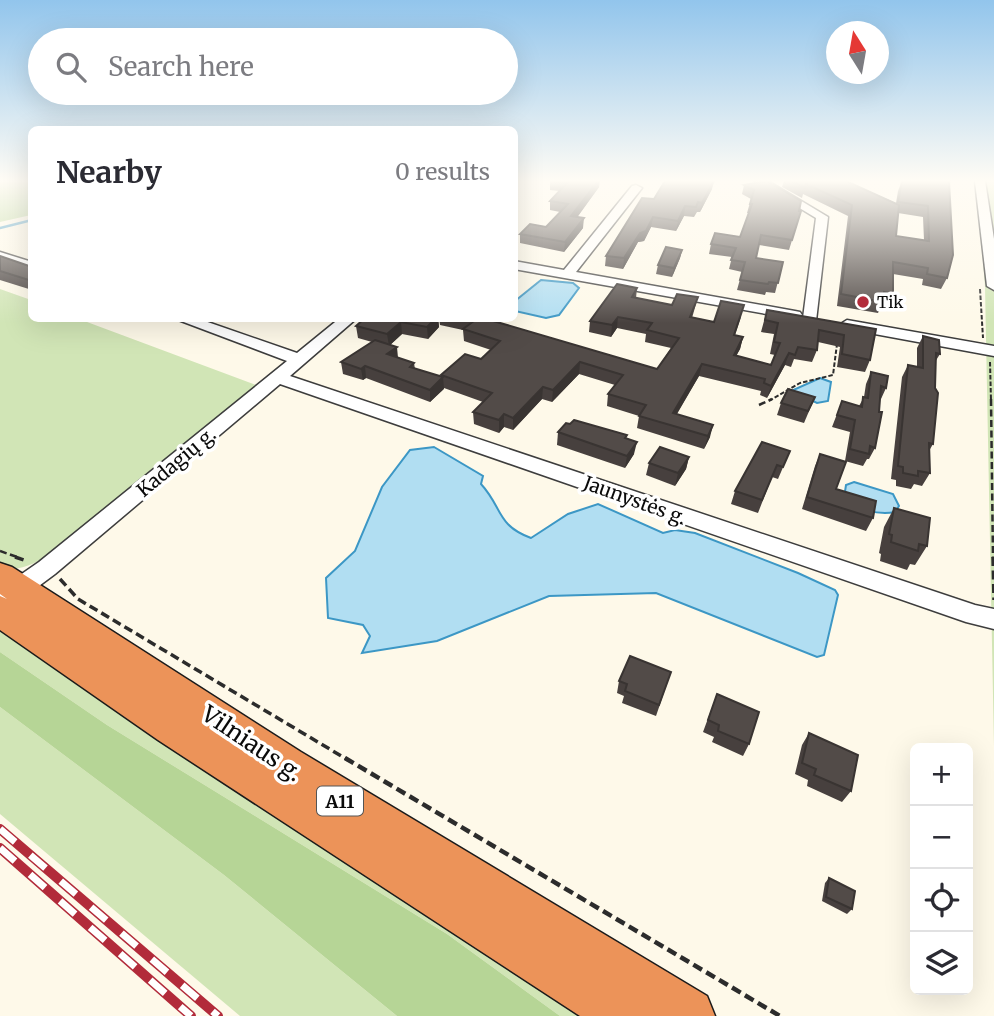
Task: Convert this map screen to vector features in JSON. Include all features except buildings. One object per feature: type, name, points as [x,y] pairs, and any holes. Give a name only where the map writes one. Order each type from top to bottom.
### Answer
[{"type":"highway","name":"Vilniaus g.","points":[[11,582],[173,726],[629,1016]]},
{"type":"highway","name":"Vilniaus g.","points":[[11,582],[286,767],[687,1016]]},
{"type":"street","points":[[567,275],[604,228]]},
{"type":"street","points":[[811,318],[821,228]]},
{"type":"street","points":[[986,228],[994,286]]},
{"type":"street","points":[[0,256],[28,266]]},
{"type":"street","points":[[518,266],[989,351]]},
{"type":"street","points":[[191,322],[300,360]]},
{"type":"street","name":"Kadagių g.","points":[[11,582],[278,378],[345,322]]},
{"type":"street","name":"Jaunystės g.","points":[[278,378],[766,546],[994,619]]},
{"type":"path","points":[[980,288],[990,357],[994,619]]},
{"type":"path","points":[[760,405],[814,377],[833,375],[839,323]]},
{"type":"path","points":[[11,582],[78,599],[780,1016]]},
{"type":"green space","points":[[981,228],[994,228],[994,746],[985,287]]},
{"type":"green space","points":[[0,289],[28,299],[28,322],[87,322],[259,386],[55,552],[28,566],[14,569],[0,567]]},
{"type":"green space","points":[[0,620],[607,1016],[560,1016],[447,934],[107,725],[0,652]]},
{"type":"green space","points":[[0,652],[107,725],[447,934],[560,1016],[397,1016],[224,875],[0,707]]},
{"type":"green space","points":[[0,707],[224,875],[397,1016],[240,1016],[0,814]]},
{"type":"water","points":[[541,280],[573,283],[579,288],[559,315],[546,318],[518,312],[518,299]]},
{"type":"water","points":[[820,378],[831,382],[828,401],[817,403],[791,391]]},
{"type":"water","points":[[434,447],[483,476],[481,484],[506,522],[531,538],[568,514],[598,504],[663,533],[675,530],[695,533],[835,590],[838,595],[824,655],[817,657],[656,593],[549,596],[437,641],[362,653],[370,636],[363,625],[328,618],[326,578],[355,551],[382,487],[410,450]]},
{"type":"water","points":[[854,482],[893,494],[899,506],[895,512],[882,513],[854,506],[844,498],[846,485]]},
{"type":"railway","points":[[0,829],[218,1016]]},
{"type":"railway","points":[[0,848],[191,1016]]},
{"type":"place","name":"Tik","points":[[863,302]]}]
